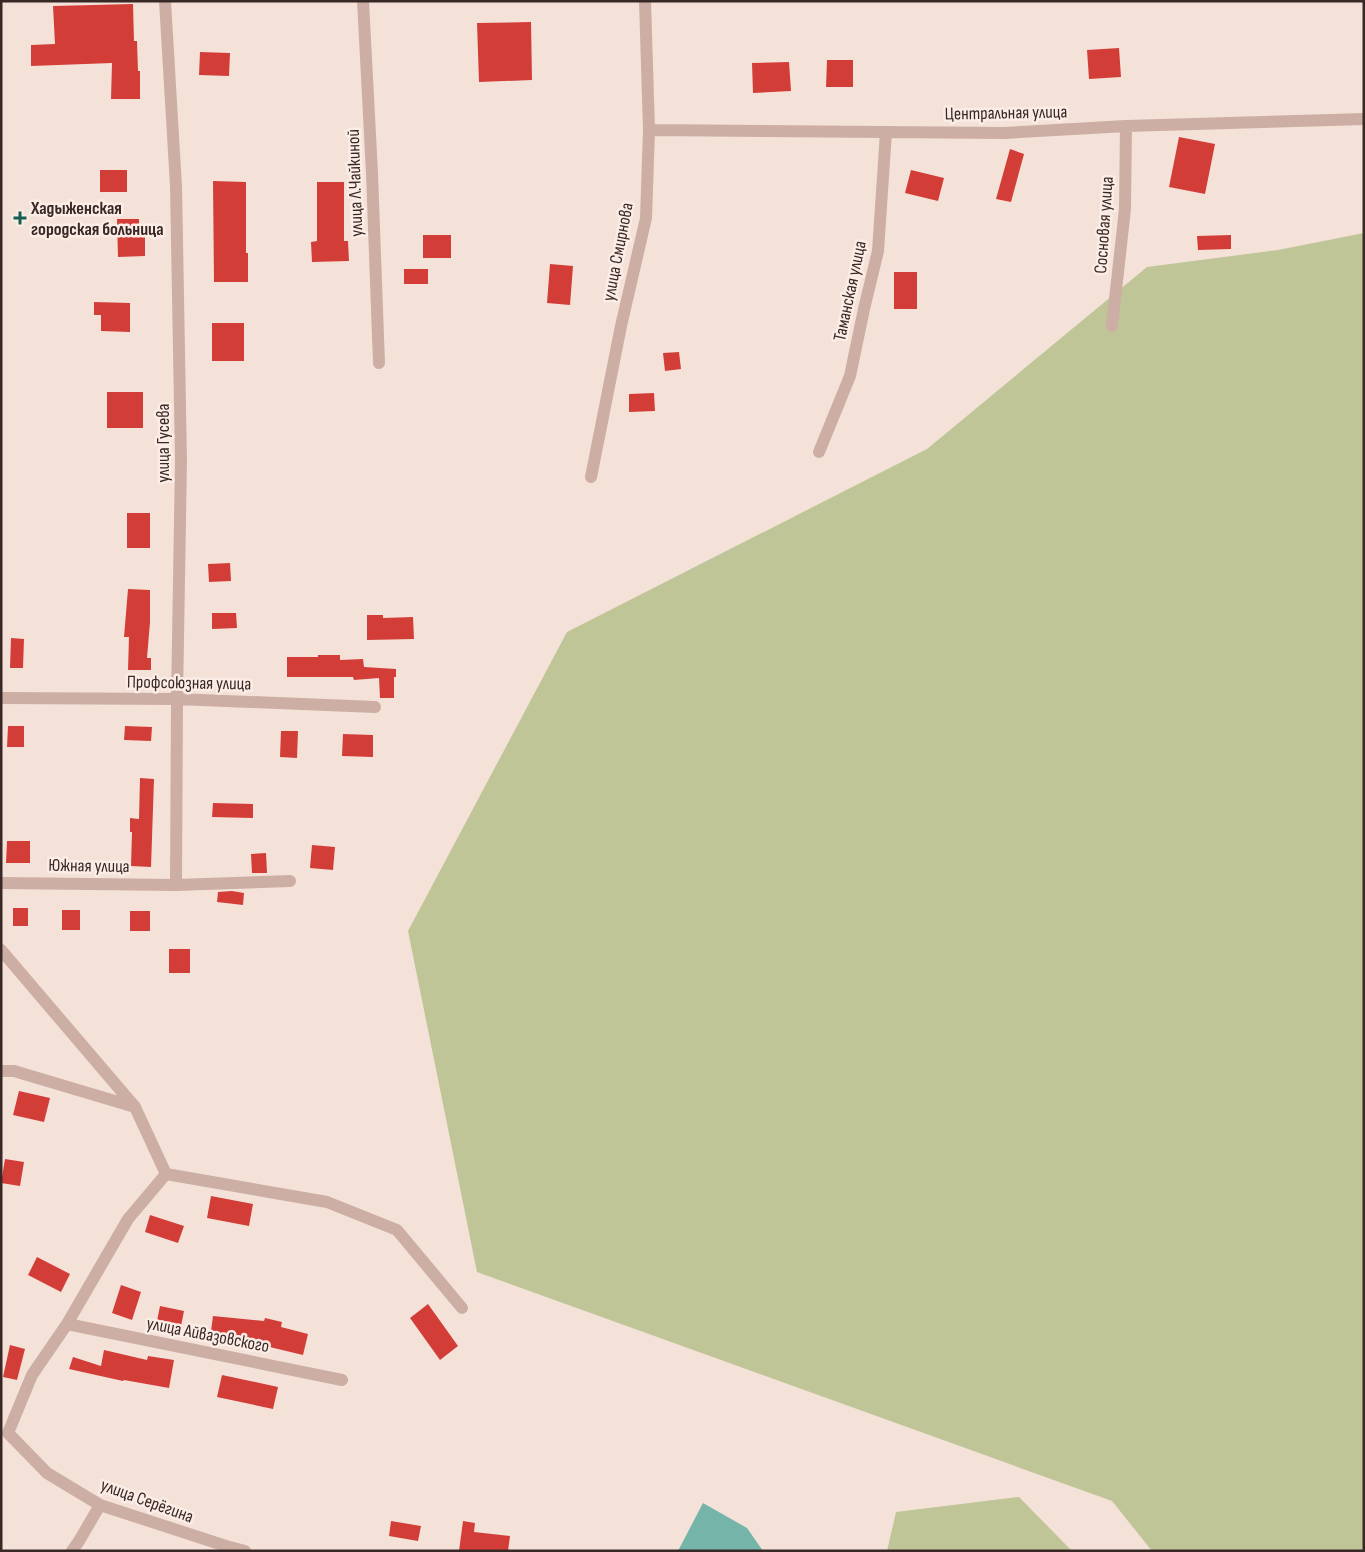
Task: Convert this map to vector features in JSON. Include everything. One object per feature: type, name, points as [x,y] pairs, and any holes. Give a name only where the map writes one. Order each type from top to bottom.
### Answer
[{"type":"street","name":"улица Гусева","points":[[165,1],[176,186],[181,431],[176,885]]},
{"type":"street","name":"улица Л.Чайкиной","points":[[363,1],[379,363]]},
{"type":"street","name":"улица Смирнова","points":[[591,476],[621,326],[646,218],[649,130],[646,1]]},
{"type":"street","name":"Центральная улица","points":[[649,130],[1004,133],[1126,126],[1364,119]]},
{"type":"street","name":"Сосновая улица","points":[[1112,326],[1125,209],[1126,126]]},
{"type":"street","name":"Таманская улица","points":[[819,452],[850,376],[878,251],[886,132]]},
{"type":"street","name":"Профсоюзная улица","points":[[1,698],[177,699],[375,707]]},
{"type":"street","name":"Южная улица","points":[[1,883],[176,885],[290,881]]},
{"type":"street","points":[[1,950],[135,1107],[166,1174]]},
{"type":"street","points":[[1,1071],[14,1071],[135,1107]]},
{"type":"street","points":[[166,1174],[328,1202],[397,1230],[462,1308]]},
{"type":"street","points":[[4,1435],[32,1375],[67,1324],[128,1219],[166,1174]]},
{"type":"street","name":"улица Айвазовского","points":[[67,1324],[342,1380]]},
{"type":"street","name":"улица Серёгина","points":[[4,1435],[47,1473],[100,1506],[245,1551]]},
{"type":"street","points":[[72,1551],[100,1506]]},
{"type":"green space","points":[[1364,233],[1364,1551],[1152,1551],[1112,1501],[477,1272],[408,931],[567,632],[927,449],[1147,267],[1278,250]]},
{"type":"green space","points":[[1019,1497],[1072,1551],[887,1551],[896,1512]]},
{"type":"water","points":[[703,1503],[747,1528],[763,1551],[678,1551]]},
{"type":"building","points":[[133,4],[134,41],[137,41],[138,71],[140,71],[140,99],[111,99],[112,63],[31,66],[31,45],[55,44],[53,6]]},
{"type":"building","points":[[531,22],[532,80],[479,82],[477,23]]},
{"type":"building","points":[[1119,48],[1121,77],[1089,79],[1087,50]]},
{"type":"building","points":[[200,52],[230,53],[229,76],[199,75]]},
{"type":"building","points":[[827,60],[853,60],[853,87],[826,87]]},
{"type":"building","points":[[789,62],[791,91],[753,93],[752,63]]},
{"type":"building","points":[[1179,137],[1215,144],[1205,194],[1169,187]]},
{"type":"building","points":[[1010,149],[1024,154],[1011,202],[996,199]]},
{"type":"building","points":[[100,170],[127,170],[127,192],[100,192]]},
{"type":"building","points":[[911,170],[944,178],[938,201],[905,193]]},
{"type":"building","points":[[213,181],[246,182],[248,282],[214,282]]},
{"type":"building","points":[[317,182],[344,182],[344,241],[348,241],[349,261],[312,262],[311,242],[317,241]]},
{"type":"building","points":[[117,219],[139,219],[139,233],[145,233],[145,256],[118,257]]},
{"type":"building","points":[[423,235],[451,235],[451,258],[423,258]]},
{"type":"building","points":[[1231,235],[1231,249],[1198,250],[1197,236]]},
{"type":"building","points":[[550,264],[573,266],[570,305],[547,303]]},
{"type":"building","points":[[404,269],[428,269],[428,284],[404,284]]},
{"type":"building","points":[[894,272],[917,272],[917,309],[894,309]]},
{"type":"building","points":[[94,302],[130,303],[130,332],[101,331],[101,315],[94,315]]},
{"type":"building","points":[[212,323],[244,323],[244,361],[212,361]]},
{"type":"building","points":[[679,352],[681,369],[665,371],[663,353]]},
{"type":"building","points":[[107,392],[143,392],[143,428],[107,428]]},
{"type":"building","points":[[654,393],[655,411],[629,412],[629,394]]},
{"type":"building","points":[[127,513],[150,513],[150,548],[127,548]]},
{"type":"building","points":[[230,563],[231,581],[209,582],[208,564]]},
{"type":"building","points":[[128,589],[150,590],[147,658],[151,658],[151,670],[128,670],[129,637],[124,637]]},
{"type":"building","points":[[212,613],[236,613],[237,628],[212,629]]},
{"type":"building","points":[[367,615],[383,615],[383,618],[413,617],[414,639],[367,640]]},
{"type":"building","points":[[11,638],[24,639],[23,668],[10,668]]},
{"type":"building","points":[[318,655],[340,655],[340,660],[363,659],[364,667],[396,669],[394,698],[380,698],[379,678],[354,680],[353,677],[287,677],[287,657],[318,657]]},
{"type":"building","points":[[8,726],[24,726],[24,747],[7,747]]},
{"type":"building","points":[[125,726],[152,727],[151,741],[124,740]]},
{"type":"building","points":[[281,731],[298,731],[297,758],[280,757]]},
{"type":"building","points":[[343,734],[373,735],[373,757],[342,756]]},
{"type":"building","points":[[140,778],[154,779],[151,867],[131,866],[132,832],[130,832],[130,818],[139,819]]},
{"type":"building","points":[[213,803],[253,804],[253,818],[212,817]]},
{"type":"building","points":[[7,841],[30,841],[30,863],[6,863]]},
{"type":"building","points":[[312,845],[335,847],[333,870],[310,868]]},
{"type":"building","points":[[266,853],[267,873],[252,873],[251,854]]},
{"type":"building","points":[[232,891],[244,893],[243,905],[217,902],[218,892]]},
{"type":"building","points":[[13,908],[28,908],[28,926],[13,926]]},
{"type":"building","points":[[62,910],[80,910],[80,930],[62,930]]},
{"type":"building","points":[[130,911],[150,911],[150,931],[130,931]]},
{"type":"building","points":[[169,949],[190,949],[190,973],[169,973]]},
{"type":"building","points":[[19,1091],[50,1098],[44,1122],[13,1115]]},
{"type":"building","points":[[5,1159],[24,1162],[20,1186],[1,1183]]},
{"type":"building","points":[[211,1196],[253,1204],[249,1226],[207,1218]]},
{"type":"building","points":[[150,1215],[184,1226],[178,1243],[145,1232]]},
{"type":"building","points":[[37,1257],[70,1274],[61,1292],[28,1275]]},
{"type":"building","points":[[121,1285],[141,1292],[132,1320],[112,1313]]},
{"type":"building","points":[[428,1304],[458,1346],[440,1360],[410,1318]]},
{"type":"building","points":[[160,1306],[184,1311],[180,1331],[156,1326]]},
{"type":"building","points":[[213,1316],[264,1321],[265,1318],[282,1322],[281,1327],[308,1334],[303,1355],[249,1342],[210,1338]]},
{"type":"building","points":[[10,1345],[25,1349],[17,1380],[3,1377]]},
{"type":"building","points":[[104,1350],[147,1360],[148,1356],[174,1360],[169,1388],[123,1381],[69,1369],[73,1357],[101,1366]]},
{"type":"building","points":[[222,1375],[278,1387],[273,1409],[217,1397]]},
{"type":"building","points":[[391,1521],[421,1526],[418,1541],[389,1536]]},
{"type":"building","points":[[463,1521],[475,1523],[474,1532],[510,1536],[508,1551],[459,1551]]},
{"type":"place","name":"Хадыженская городская больница","points":[[20,218]]}]
